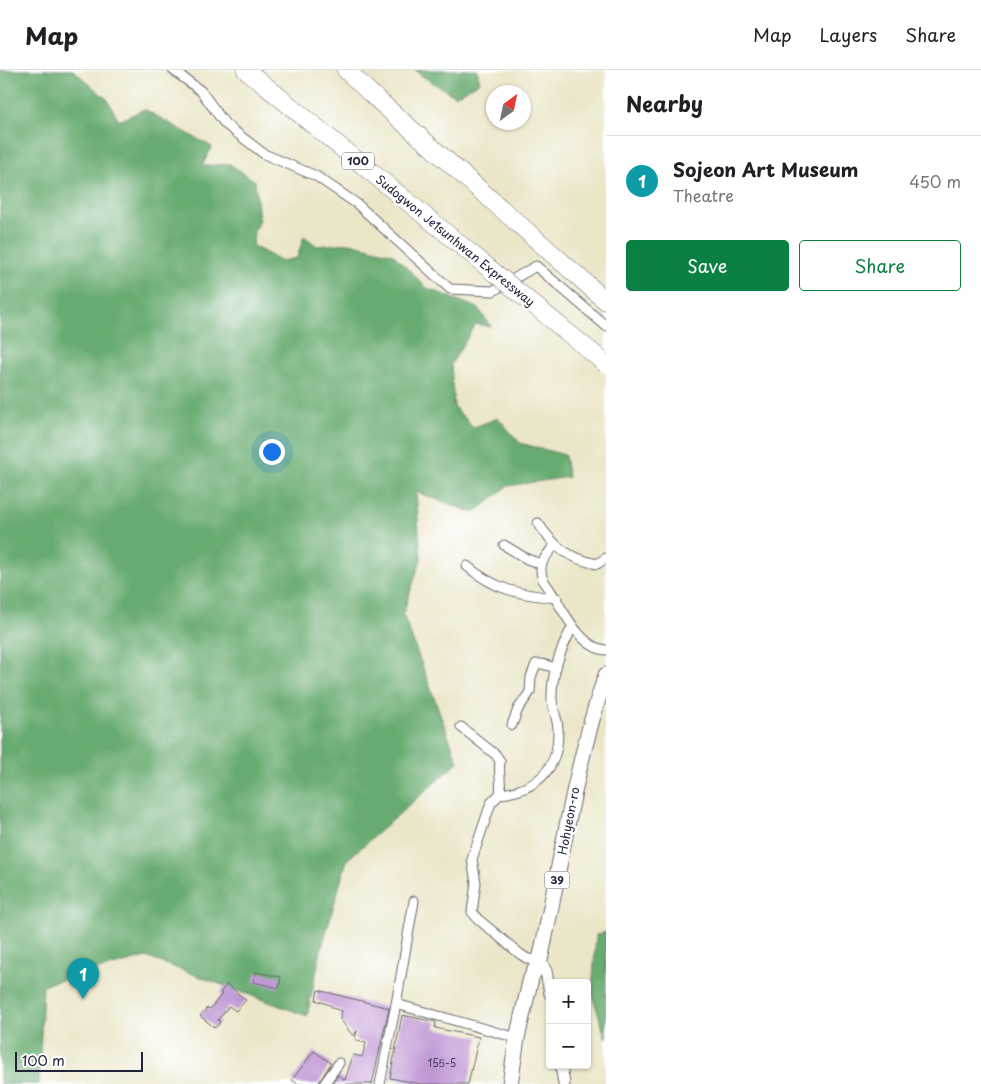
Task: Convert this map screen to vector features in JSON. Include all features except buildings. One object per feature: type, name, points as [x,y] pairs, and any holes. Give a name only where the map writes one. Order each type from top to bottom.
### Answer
[{"type":"highway","points":[[338,70],[370,93]]},
{"type":"highway","points":[[346,70],[606,302]]},
{"type":"highway","name":"Sudogwon Je1sunhwan Expressway","points":[[249,74],[606,364]]},
{"type":"main road","name":"Hohyeon-ro","points":[[510,1084],[517,1038],[531,978],[540,960],[578,773],[596,702],[606,675]]},
{"type":"street","points":[[173,70],[201,91],[225,124],[264,154],[316,176],[357,204],[450,289],[493,291],[536,266],[606,326]]},
{"type":"street","points":[[538,524],[555,545],[565,552],[584,561],[597,564],[606,558]]},
{"type":"street","points":[[555,545],[541,564],[540,572],[543,580],[557,598],[581,637],[590,645],[606,650]]},
{"type":"street","points":[[504,546],[527,560],[541,564]]},
{"type":"street","points":[[467,566],[491,584],[524,595],[557,598]]},
{"type":"street","points":[[500,794],[515,792],[533,783],[546,773],[552,764],[558,730],[552,699],[556,668],[563,645],[573,626]]},
{"type":"street","points":[[512,725],[518,709],[530,692],[531,677],[536,664],[556,668]]},
{"type":"street","points":[[461,727],[496,755],[500,761],[498,771],[502,784],[500,794],[491,803],[472,859],[476,883],[472,912],[478,920],[520,954],[528,959],[540,960],[546,970],[548,979]]},
{"type":"street","points":[[380,1084],[414,901]]},
{"type":"street","points":[[396,1004],[517,1038]]},
{"type":"street","points":[[324,1084],[339,1062]]},
{"type":"street","points":[[562,1069],[564,1084]]},
{"type":"green space","points":[[0,70],[73,70],[108,100],[119,121],[144,109],[212,147],[202,166],[230,164],[255,181],[259,221],[254,232],[253,246],[281,261],[297,258],[304,236],[317,246],[350,243],[393,254],[427,288],[478,308],[491,327],[476,324],[451,364],[454,407],[474,427],[498,418],[520,443],[565,455],[568,477],[508,486],[474,513],[416,492],[421,559],[403,614],[458,762],[347,860],[321,950],[307,1016],[146,957],[43,985],[39,1084],[0,1084]]},
{"type":"green space","points":[[415,70],[477,70],[480,82],[455,96]]},
{"type":"green space","points":[[606,932],[606,1039],[592,994],[596,935]]},
{"type":"place","name":"Sojeon Art Museum","points":[[83,999]]}]
